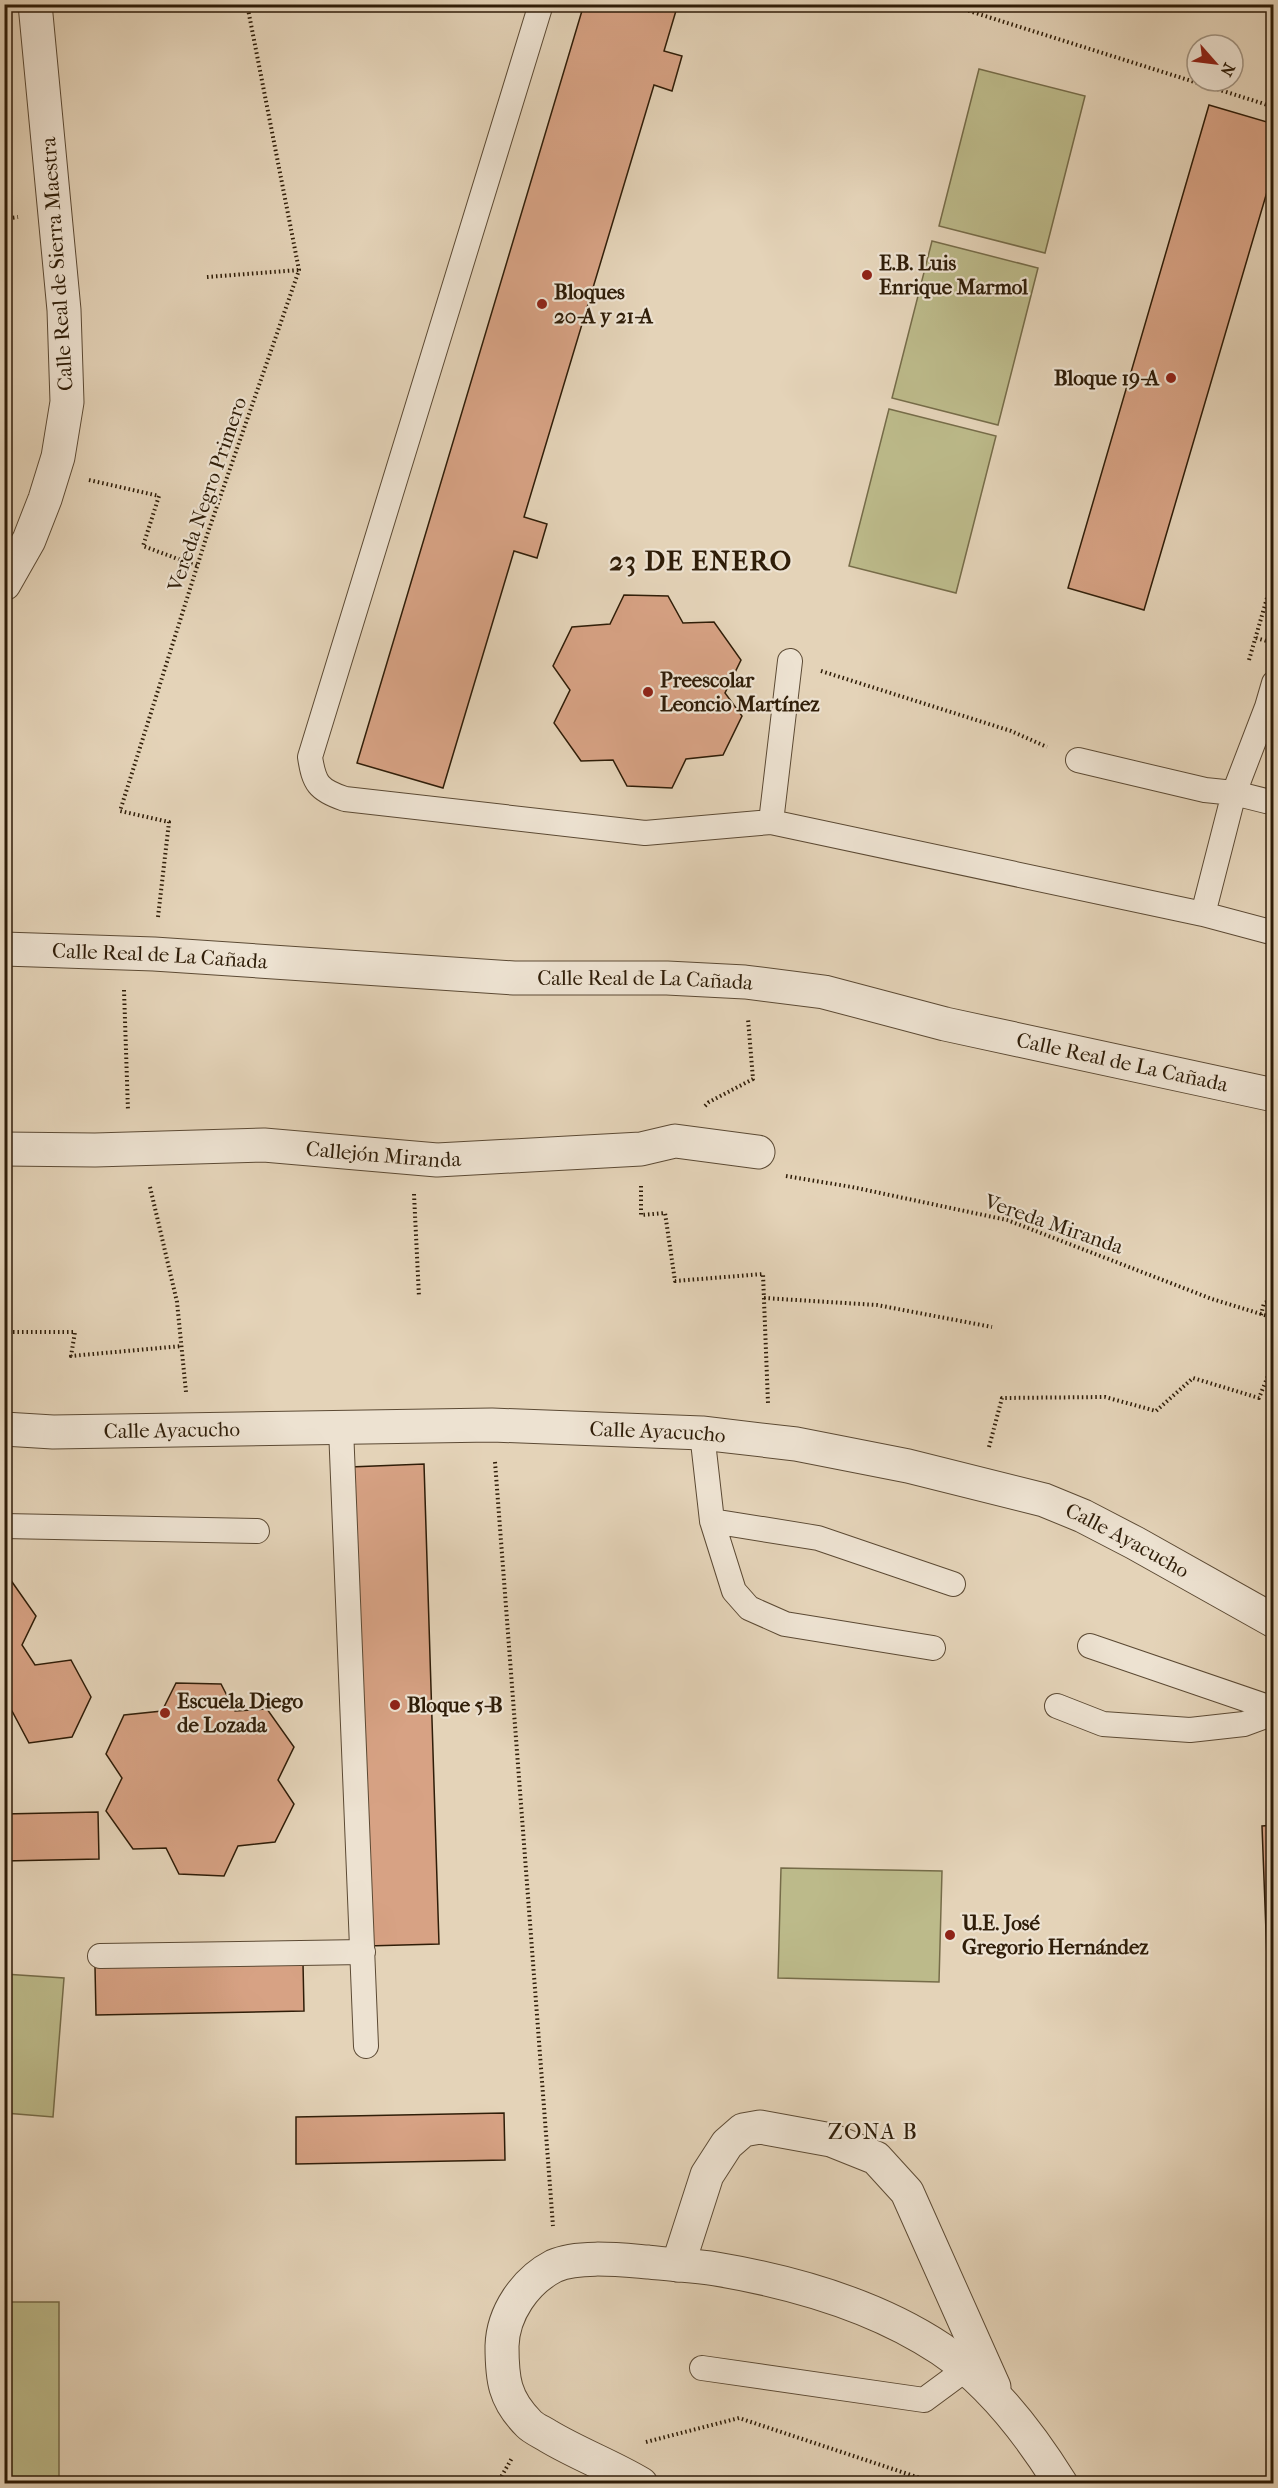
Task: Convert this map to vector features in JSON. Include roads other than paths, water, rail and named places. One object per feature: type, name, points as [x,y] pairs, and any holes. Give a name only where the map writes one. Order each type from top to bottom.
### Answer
[{"type":"street","name":"Calle Real de Sierra Maestra","points":[[4,584],[28,540],[53,472],[67,402],[64,310],[35,4]]},
{"type":"street","name":"Calle Real de La Cañada","points":[[4,949],[138,954],[514,978],[667,978],[745,982],[824,992],[945,1024],[1274,1095]]},
{"type":"street","name":"Callejón Miranda","points":[[4,1149],[264,1145],[437,1160],[642,1149],[675,1141],[758,1152]]},
{"type":"street","name":"Calle Ayacucho","points":[[4,1429],[53,1432],[492,1425],[702,1433],[818,1448],[980,1483],[1044,1500],[1083,1516],[1274,1621]]},
{"type":"street","points":[[678,2265],[707,2175],[727,2144],[743,2130],[760,2127],[831,2140],[876,2158],[907,2192],[1002,2405]]},
{"type":"street","points":[[641,2484],[530,2425],[511,2403],[502,2377],[502,2341],[511,2307],[533,2280],[556,2265],[600,2258],[715,2268],[804,2288],[902,2326],[941,2349],[966,2368],[1002,2405],[1046,2459],[1061,2484]]},
{"type":"lane","points":[[541,4],[310,757],[313,778],[326,793],[345,799],[645,833],[771,822],[1203,914],[1274,933]]},
{"type":"lane","points":[[771,822],[790,661]]},
{"type":"lane","points":[[1203,914],[1234,793],[1274,683]]},
{"type":"lane","points":[[1078,760],[1205,790],[1234,793],[1274,803]]},
{"type":"lane","points":[[341,1428],[366,2046]]},
{"type":"lane","points":[[702,1433],[712,1521],[734,1592],[749,1608],[785,1624],[933,1648]]},
{"type":"lane","points":[[712,1521],[818,1538],[953,1584]]},
{"type":"lane","points":[[4,1526],[257,1531]]},
{"type":"lane","points":[[1090,1646],[1274,1711]]},
{"type":"lane","points":[[1057,1706],[1103,1724],[1190,1730],[1244,1724],[1274,1711]]},
{"type":"lane","points":[[100,1956],[363,1952]]},
{"type":"lane","points":[[702,2368],[924,2400],[966,2368]]},
{"type":"place","name":"E.B. Luis Enrique Marmol","points":[[867,275]]},
{"type":"place","name":"Bloques 20-A y 21-A","points":[[542,304]]},
{"type":"place","name":"Bloque 19-A","points":[[1171,378]]},
{"type":"place","name":"Preescolar Leoncio Martínez","points":[[648,692]]},
{"type":"place","name":"Bloque 5-B","points":[[395,1705]]},
{"type":"place","name":"Escuela Diego de Lozada","points":[[165,1713]]},
{"type":"place","name":"U.E. José Gregorio Hernández","points":[[950,1935]]},
{"type":"district","name":"23 DE ENERO","points":[[701,561]]},
{"type":"district","name":"ZONA B","points":[[873,2131]]}]
